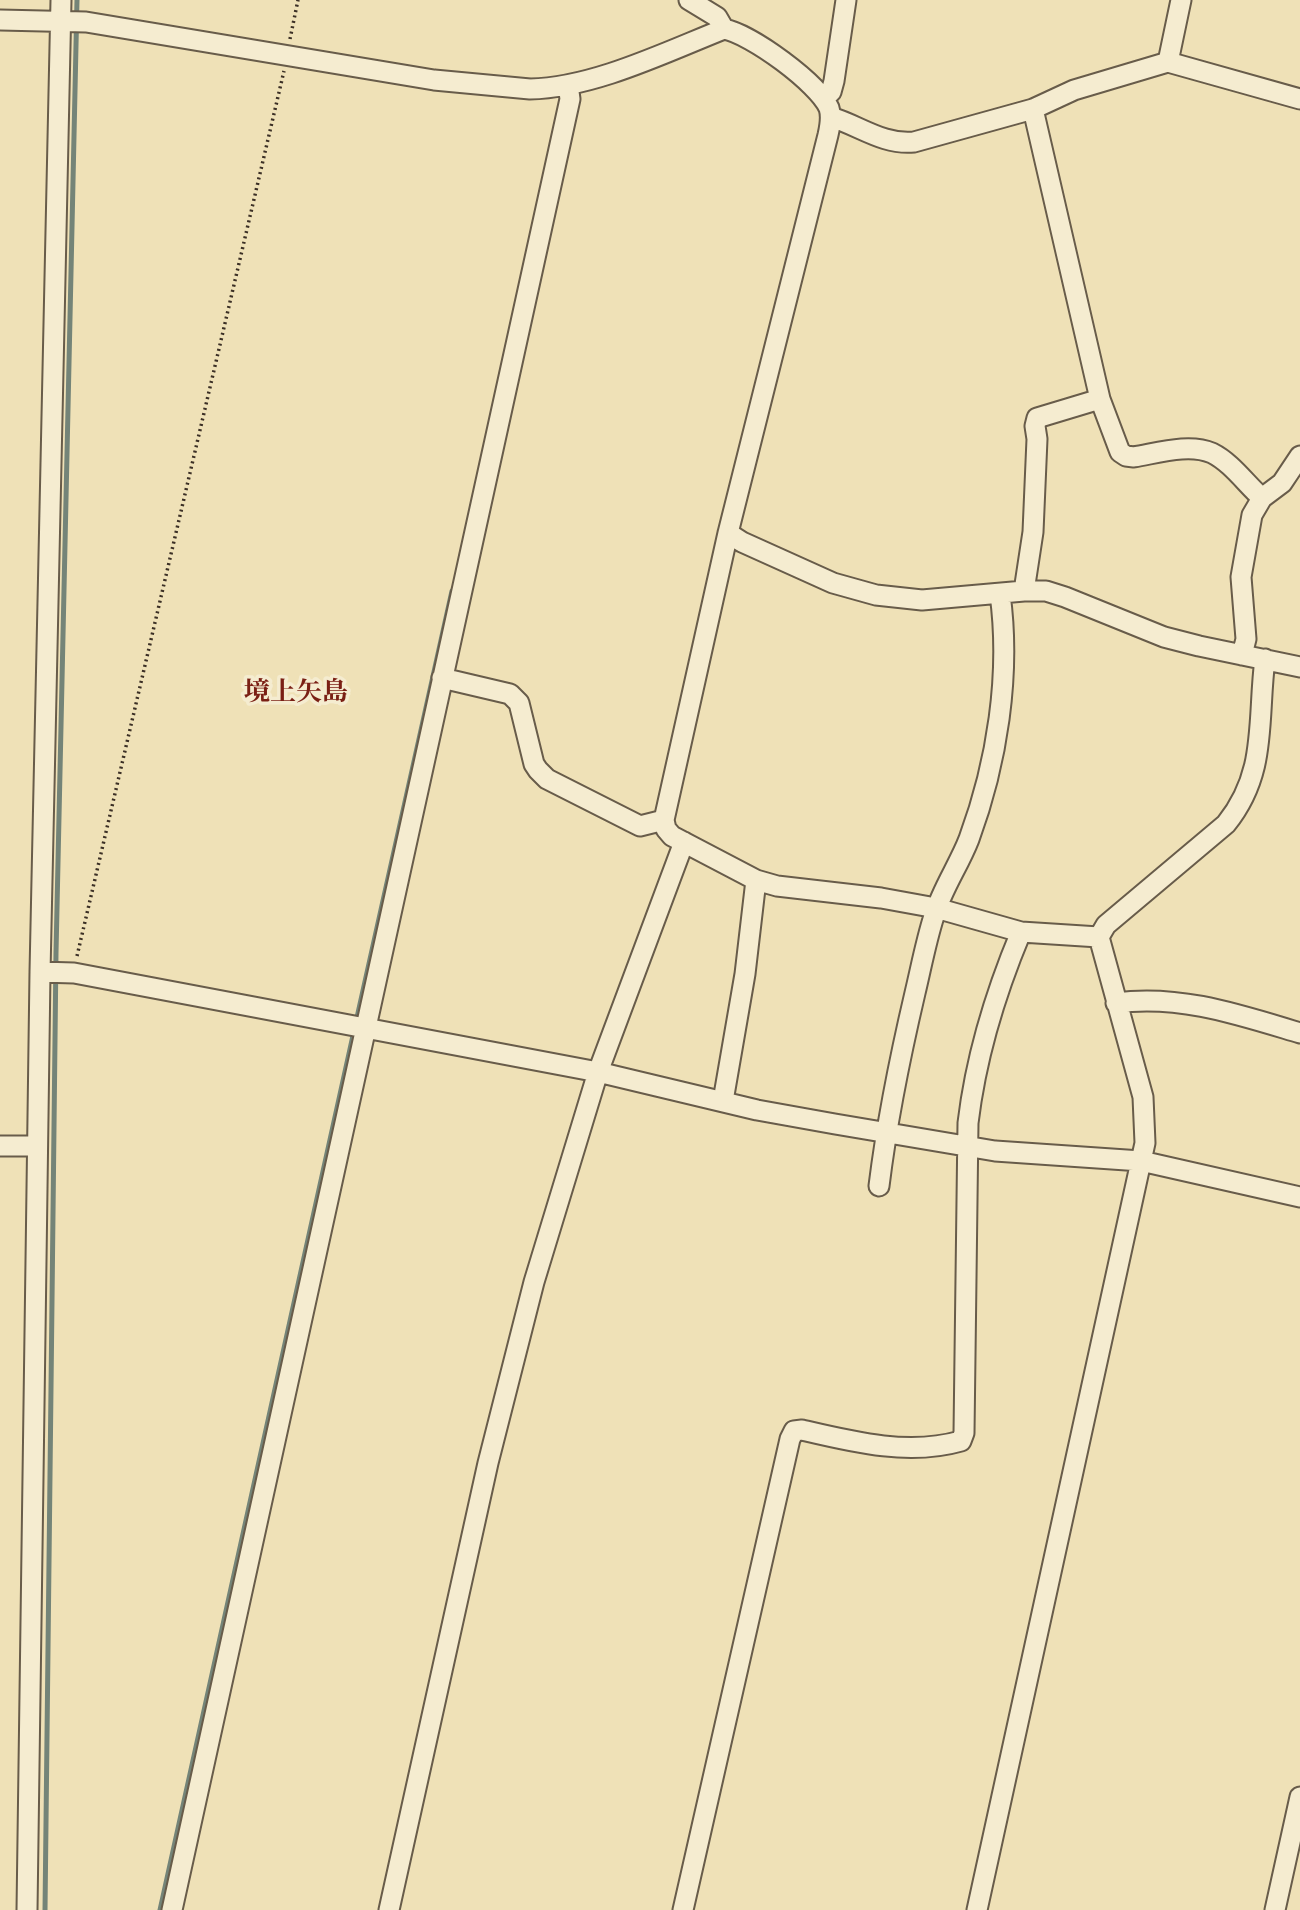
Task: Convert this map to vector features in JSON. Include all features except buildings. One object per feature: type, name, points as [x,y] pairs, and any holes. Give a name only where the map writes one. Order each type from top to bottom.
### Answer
[{"type":"street","points":[[27,1910],[40,972],[71,21],[61,0]]},
{"type":"street","points":[[690,0],[717,17],[724,29],[746,38],[803,77],[823,98],[831,117],[728,533],[664,820],[666,829],[672,836],[756,880],[807,891],[881,898],[936,908],[1021,932],[1099,937]]},
{"type":"street","points":[[823,98],[831,92],[834,81],[846,0]]},
{"type":"street","points":[[1168,62],[1181,0]]},
{"type":"street","points":[[0,20],[71,21],[488,87],[546,89],[608,74],[724,29]]},
{"type":"street","points":[[831,117],[877,137],[900,143],[914,142],[1032,109],[1074,90],[1168,62],[1300,99]]},
{"type":"street","points":[[172,1910],[570,99],[568,85]]},
{"type":"street","points":[[1032,109],[1100,399],[1115,442],[1126,456],[1187,449],[1211,453],[1240,475],[1262,498]]},
{"type":"street","points":[[1024,591],[1033,532],[1037,418],[1100,399]]},
{"type":"street","points":[[1242,655],[1246,639],[1241,567],[1252,515],[1262,498],[1282,484],[1300,456]]},
{"type":"street","points":[[728,533],[742,542],[833,583],[876,595],[922,600],[1046,591],[1164,637],[1300,667]]},
{"type":"street","points":[[879,1186],[886,1134],[907,1027],[936,908],[968,839],[985,786],[998,726],[1004,618],[1000,594]]},
{"type":"street","points":[[977,1910],[1145,1143],[1143,1097],[1099,937],[1106,925],[1226,824],[1240,807],[1259,752],[1265,659]]},
{"type":"street","points":[[442,678],[510,694],[519,703],[534,764],[547,779],[640,826],[664,820]]},
{"type":"street","points":[[389,1910],[488,1463],[534,1282],[598,1072],[684,842]]},
{"type":"street","points":[[723,1101],[745,974],[756,880]]},
{"type":"street","points":[[683,1910],[794,1431],[802,1430],[861,1444],[901,1447],[939,1446],[961,1441],[965,1422],[968,1147],[972,1089],[989,1017],[1021,932]]},
{"type":"street","points":[[40,972],[74,973],[598,1072],[886,1134],[968,1147],[1142,1161],[1300,1197]]},
{"type":"street","points":[[1116,1003],[1131,1000],[1172,1001],[1226,1011],[1300,1033]]},
{"type":"street","points":[[0,1146],[37,1146]]},
{"type":"street","points":[[1275,1910],[1300,1797]]},
{"type":"path","points":[[74,973],[298,0]]},
{"type":"waterway","points":[[45,1910],[56,953],[77,0]]},
{"type":"waterway","points":[[356,1022],[452,591]]},
{"type":"waterway","points":[[160,1910],[354,1031]]},
{"type":"district","name":"境上矢島","points":[[296,693]]}]
